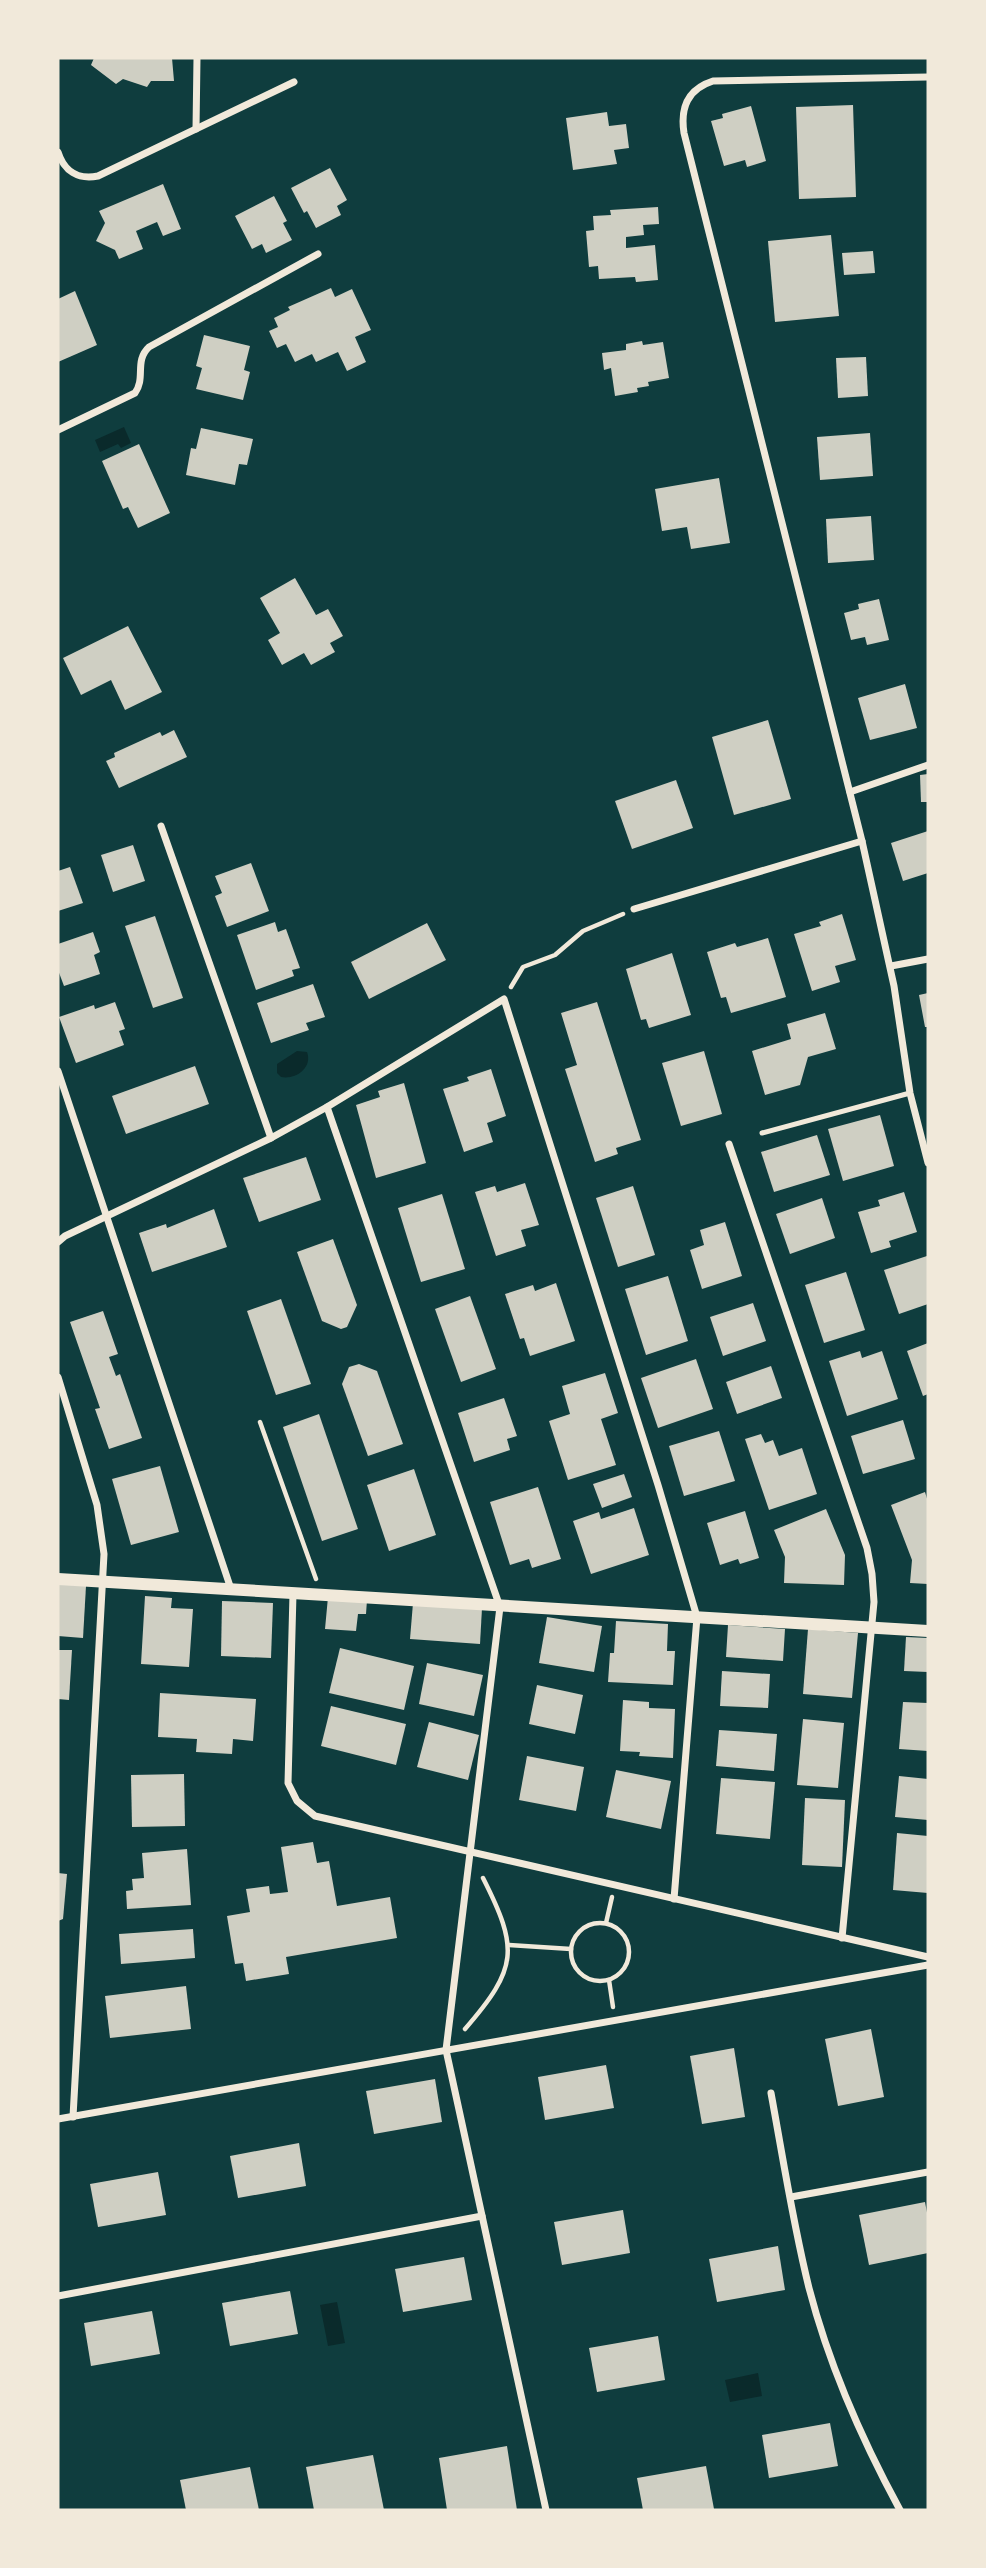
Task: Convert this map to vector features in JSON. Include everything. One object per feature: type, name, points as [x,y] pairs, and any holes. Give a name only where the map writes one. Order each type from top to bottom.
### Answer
[{"type":"street","points":[[195,129],[197,58]]},
{"type":"street","points":[[928,77],[724,80],[704,84],[691,94],[684,104],[684,133],[863,841],[891,966],[910,1093],[928,1163]]},
{"type":"street","points":[[58,152],[68,171],[91,177],[294,82]]},
{"type":"street","points":[[58,430],[135,393],[141,380],[140,359],[149,347],[318,254]]},
{"type":"street","points":[[850,792],[928,765]]},
{"type":"street","points":[[161,826],[271,1138]]},
{"type":"street","points":[[634,909],[863,841]]},
{"type":"street","points":[[891,966],[928,960]]},
{"type":"street","points":[[58,1242],[61,1234],[107,1217],[271,1138],[505,999],[659,1485],[697,1617],[674,1899]]},
{"type":"street","points":[[58,1071],[232,1590]]},
{"type":"street","points":[[327,1107],[500,1607],[446,2050],[546,2510]]},
{"type":"street","points":[[729,1144],[867,1548],[873,1584],[842,1938]]},
{"type":"street","points":[[58,1377],[99,1512],[104,1554],[74,2117]]},
{"type":"street","points":[[58,1579],[928,1631]]},
{"type":"street","points":[[293,1594],[287,1772],[288,1783],[296,1801],[305,1809],[324,1819],[928,1957]]},
{"type":"street","points":[[58,2119],[928,1965]]},
{"type":"street","points":[[771,2093],[808,2286],[828,2350],[866,2444],[900,2510]]},
{"type":"street","points":[[791,2197],[928,2172]]},
{"type":"street","points":[[58,2296],[482,2216]]},
{"type":"lane","points":[[762,1133],[910,1093]]},
{"type":"path","points":[[505,999],[523,967],[555,955],[583,931],[634,909]]},
{"type":"path","points":[[260,1422],[322,1595]]},
{"type":"path","points":[[446,2050],[485,2005],[506,1970],[509,1945],[500,1911],[470,1852]]},
{"type":"path","points":[[606,1923],[615,1885]]},
{"type":"path","points":[[596,1923],[606,1923],[623,1933],[629,1950],[624,1968],[609,1980],[600,1981],[582,1975],[575,1968],[571,1949],[579,1931],[596,1923]]},
{"type":"path","points":[[509,1945],[571,1949]]},
{"type":"path","points":[[609,1980],[615,2020]]},
{"type":"water","points":[[124,427],[131,443],[121,448],[118,444],[100,452],[95,440]]},
{"type":"water","points":[[297,1051],[307,1052],[305,1068],[292,1077],[281,1077],[277,1073],[277,1064]]},
{"type":"water","points":[[337,2302],[345,2343],[328,2346],[320,2305]]},
{"type":"water","points":[[758,2373],[762,2396],[730,2402],[725,2380]]},
{"type":"building","points":[[94,58],[172,58],[174,81],[151,81],[147,87],[123,79],[116,84],[91,65]]},
{"type":"building","points":[[853,105],[856,197],[799,199],[796,107]]},
{"type":"building","points":[[751,106],[766,161],[747,167],[745,160],[724,166],[711,121],[723,118],[722,114]]},
{"type":"building","points":[[607,112],[609,126],[626,124],[629,148],[614,150],[617,164],[573,170],[566,118]]},
{"type":"building","points":[[330,168],[347,200],[337,206],[341,215],[316,228],[307,211],[304,213],[291,188]]},
{"type":"building","points":[[163,184],[181,229],[163,236],[157,222],[136,231],[143,249],[119,259],[115,250],[96,241],[105,223],[99,211]]},
{"type":"building","points":[[274,196],[287,221],[283,223],[292,240],[266,253],[262,244],[252,249],[235,216]]},
{"type":"building","points":[[658,207],[659,224],[643,225],[644,235],[626,237],[626,248],[655,245],[658,280],[636,282],[635,277],[599,279],[598,266],[589,267],[586,231],[594,230],[593,216],[611,215],[610,210]]},
{"type":"building","points":[[831,235],[839,316],[775,322],[768,241]]},
{"type":"building","points":[[873,251],[875,273],[844,275],[842,253]]},
{"type":"building","points":[[331,288],[335,297],[352,289],[371,330],[355,337],[366,362],[347,371],[338,352],[316,362],[312,354],[295,362],[286,344],[277,348],[269,331],[278,327],[274,318],[290,310],[288,307]]},
{"type":"building","points":[[75,291],[97,345],[58,362],[58,299]]},
{"type":"building","points":[[204,335],[250,346],[244,370],[250,372],[243,400],[196,389],[202,368],[196,366]]},
{"type":"building","points":[[642,341],[643,345],[663,342],[669,378],[648,382],[649,386],[637,388],[638,392],[615,396],[611,368],[604,370],[602,353],[626,350],[626,344]]},
{"type":"building","points":[[866,357],[868,396],[838,398],[836,358]]},
{"type":"building","points":[[201,428],[253,439],[247,465],[239,464],[235,485],[186,475],[191,448],[196,449]]},
{"type":"building","points":[[870,433],[873,476],[820,480],[817,437]]},
{"type":"building","points":[[139,444],[170,513],[138,528],[128,507],[123,509],[102,461]]},
{"type":"building","points":[[719,478],[730,543],[691,549],[687,527],[662,531],[655,489]]},
{"type":"building","points":[[871,516],[874,560],[828,563],[826,519]]},
{"type":"building","points":[[295,578],[316,615],[328,609],[343,636],[330,643],[335,652],[311,665],[304,653],[282,665],[268,640],[280,633],[260,598]]},
{"type":"building","points":[[879,599],[889,640],[867,645],[865,637],[851,640],[844,613],[859,609],[858,604]]},
{"type":"building","points":[[128,626],[162,692],[125,710],[111,680],[81,695],[63,658]]},
{"type":"building","points":[[905,684],[917,728],[870,740],[858,698]]},
{"type":"building","points":[[768,720],[791,799],[734,815],[712,737]]},
{"type":"building","points":[[174,730],[187,757],[119,788],[106,761],[115,757],[114,753],[160,732],[162,736]]},
{"type":"building","points":[[928,774],[928,802],[921,802],[920,775]]},
{"type":"building","points":[[676,780],[693,828],[632,849],[615,801]]},
{"type":"building","points":[[928,831],[928,873],[903,881],[891,843]]},
{"type":"building","points":[[133,845],[145,881],[113,892],[101,855]]},
{"type":"building","points":[[251,863],[269,911],[227,927],[215,896],[222,893],[215,876]]},
{"type":"building","points":[[70,867],[83,903],[58,911],[58,871]]},
{"type":"building","points":[[842,914],[856,960],[835,966],[840,982],[812,991],[794,934],[821,926],[819,922]]},
{"type":"building","points":[[155,916],[183,998],[153,1008],[125,926]]},
{"type":"building","points":[[275,922],[278,932],[286,929],[300,968],[292,970],[294,976],[256,990],[237,935]]},
{"type":"building","points":[[427,923],[446,960],[369,999],[351,962]]},
{"type":"building","points":[[93,932],[100,952],[94,955],[100,974],[64,986],[58,970],[58,944]]},
{"type":"building","points":[[768,938],[786,997],[731,1013],[726,997],[721,998],[707,952],[735,943],[737,947]]},
{"type":"building","points":[[672,953],[691,1015],[649,1028],[646,1019],[641,1020],[626,969]]},
{"type":"building","points":[[313,984],[325,1017],[306,1023],[309,1030],[271,1043],[257,1003]]},
{"type":"building","points":[[928,993],[928,1027],[925,1027],[919,995]]},
{"type":"building","points":[[115,1002],[125,1029],[119,1031],[124,1045],[76,1063],[59,1017],[94,1005],[95,1009]]},
{"type":"building","points":[[597,1002],[641,1140],[616,1148],[618,1154],[595,1162],[565,1069],[577,1065],[561,1013]]},
{"type":"building","points":[[825,1013],[836,1049],[808,1057],[800,1085],[765,1095],[752,1051],[791,1039],[787,1024]]},
{"type":"building","points":[[704,1051],[722,1114],[681,1126],[662,1063]]},
{"type":"building","points":[[195,1066],[209,1104],[126,1134],[112,1096]]},
{"type":"building","points":[[491,1069],[506,1116],[487,1123],[493,1142],[464,1152],[443,1089],[469,1081],[467,1077]]},
{"type":"building","points":[[404,1083],[426,1163],[376,1178],[356,1105],[380,1097],[378,1091]]},
{"type":"building","points":[[880,1115],[894,1166],[843,1181],[828,1129]]},
{"type":"building","points":[[817,1135],[830,1175],[774,1192],[761,1152]]},
{"type":"building","points":[[306,1157],[321,1200],[259,1222],[243,1178]]},
{"type":"building","points":[[525,1183],[539,1225],[521,1230],[526,1246],[496,1256],[475,1192],[495,1186],[497,1192]]},
{"type":"building","points":[[633,1186],[655,1255],[618,1267],[596,1198]]},
{"type":"building","points":[[904,1192],[917,1232],[889,1241],[891,1247],[871,1253],[858,1212],[880,1206],[878,1200]]},
{"type":"building","points":[[442,1194],[465,1269],[421,1282],[398,1208]]},
{"type":"building","points":[[822,1198],[835,1238],[790,1254],[776,1214]]},
{"type":"building","points":[[214,1209],[227,1247],[152,1272],[139,1233],[166,1224],[167,1228]]},
{"type":"building","points":[[725,1222],[742,1276],[702,1289],[690,1250],[704,1245],[700,1230]]},
{"type":"building","points":[[333,1239],[357,1305],[347,1327],[341,1329],[322,1321],[297,1252]]},
{"type":"building","points":[[927,1256],[928,1304],[899,1314],[884,1270]]},
{"type":"building","points":[[846,1272],[865,1330],[824,1343],[805,1285]]},
{"type":"building","points":[[668,1276],[688,1341],[646,1355],[625,1289]]},
{"type":"building","points":[[556,1283],[575,1341],[530,1356],[524,1338],[520,1339],[505,1294],[533,1285],[535,1291]]},
{"type":"building","points":[[470,1296],[496,1369],[461,1382],[435,1309]]},
{"type":"building","points":[[281,1299],[311,1384],[276,1395],[247,1311]]},
{"type":"building","points":[[753,1303],[766,1341],[723,1356],[710,1317]]},
{"type":"building","points":[[103,1311],[118,1354],[109,1357],[116,1376],[120,1374],[142,1438],[109,1449],[95,1409],[100,1408],[70,1322]]},
{"type":"building","points":[[928,1343],[928,1394],[923,1396],[907,1351]]},
{"type":"building","points":[[860,1351],[862,1358],[882,1351],[898,1399],[847,1416],[829,1361]]},
{"type":"building","points":[[696,1359],[713,1409],[658,1428],[641,1378]]},
{"type":"building","points":[[359,1364],[377,1371],[403,1444],[368,1456],[342,1384],[349,1367]]},
{"type":"building","points":[[771,1366],[782,1398],[737,1414],[726,1382]]},
{"type":"building","points":[[605,1373],[618,1413],[601,1419],[616,1465],[568,1480],[549,1421],[570,1414],[562,1386]]},
{"type":"building","points":[[504,1398],[517,1436],[507,1439],[510,1450],[474,1462],[458,1413]]},
{"type":"building","points":[[319,1414],[358,1529],[322,1541],[283,1427]]},
{"type":"building","points":[[903,1420],[915,1459],[863,1474],[851,1436]]},
{"type":"building","points":[[719,1431],[735,1481],[684,1496],[669,1446]]},
{"type":"building","points":[[761,1434],[765,1443],[773,1440],[779,1456],[802,1448],[817,1494],[769,1510],[745,1439]]},
{"type":"building","points":[[160,1466],[179,1532],[131,1545],[112,1479]]},
{"type":"building","points":[[414,1469],[436,1535],[389,1551],[367,1485]]},
{"type":"building","points":[[624,1474],[632,1497],[602,1508],[593,1484]]},
{"type":"building","points":[[538,1487],[561,1559],[532,1568],[529,1559],[510,1565],[490,1502]]},
{"type":"building","points":[[925,1492],[928,1502],[928,1584],[910,1583],[912,1560],[891,1505]]},
{"type":"building","points":[[634,1508],[649,1555],[591,1574],[573,1521],[599,1512],[601,1519]]},
{"type":"building","points":[[826,1509],[845,1555],[844,1585],[784,1583],[785,1557],[774,1530]]},
{"type":"building","points":[[745,1511],[759,1558],[740,1564],[738,1559],[720,1565],[707,1523]]},
{"type":"building","points":[[58,1584],[86,1586],[83,1638],[58,1636]]},
{"type":"building","points":[[145,1596],[172,1598],[171,1608],[193,1609],[189,1667],[141,1664]]},
{"type":"building","points":[[328,1597],[367,1600],[366,1614],[358,1614],[356,1631],[325,1629]]},
{"type":"building","points":[[222,1601],[273,1603],[271,1658],[221,1656]]},
{"type":"building","points":[[413,1603],[482,1608],[480,1644],[410,1639]]},
{"type":"building","points":[[547,1617],[602,1626],[594,1672],[539,1663]]},
{"type":"building","points":[[616,1621],[668,1624],[667,1651],[675,1651],[673,1685],[608,1682],[610,1653],[614,1653]]},
{"type":"building","points":[[728,1625],[785,1629],[783,1661],[726,1657]]},
{"type":"building","points":[[808,1629],[858,1633],[852,1698],[803,1694]]},
{"type":"building","points":[[906,1637],[928,1638],[928,1672],[904,1671]]},
{"type":"building","points":[[340,1648],[414,1666],[404,1710],[329,1693]]},
{"type":"building","points":[[58,1650],[72,1650],[69,1700],[58,1699]]},
{"type":"building","points":[[427,1663],[483,1675],[474,1716],[419,1704]]},
{"type":"building","points":[[722,1671],[770,1674],[768,1708],[720,1706]]},
{"type":"building","points":[[537,1685],[583,1695],[575,1734],[529,1724]]},
{"type":"building","points":[[160,1693],[256,1699],[253,1741],[233,1739],[232,1754],[196,1752],[197,1739],[158,1737]]},
{"type":"building","points":[[623,1700],[649,1702],[649,1708],[675,1709],[673,1758],[639,1756],[640,1752],[620,1751]]},
{"type":"building","points":[[903,1702],[928,1703],[928,1751],[899,1749]]},
{"type":"building","points":[[331,1706],[406,1724],[396,1765],[321,1746]]},
{"type":"building","points":[[803,1719],[844,1723],[838,1788],[797,1785]]},
{"type":"building","points":[[429,1722],[479,1735],[468,1780],[417,1767]]},
{"type":"building","points":[[719,1730],[777,1734],[774,1771],[716,1766]]},
{"type":"building","points":[[527,1756],[584,1767],[576,1811],[519,1800]]},
{"type":"building","points":[[616,1770],[671,1781],[661,1829],[606,1817]]},
{"type":"building","points":[[184,1774],[185,1826],[132,1827],[131,1775]]},
{"type":"building","points":[[899,1776],[928,1779],[928,1820],[895,1817]]},
{"type":"building","points":[[721,1778],[775,1782],[770,1839],[716,1834]]},
{"type":"building","points":[[805,1798],[845,1800],[842,1867],[802,1865]]},
{"type":"building","points":[[897,1833],[928,1836],[928,1893],[893,1890]]},
{"type":"building","points":[[313,1842],[317,1863],[329,1861],[337,1906],[390,1897],[397,1938],[286,1957],[289,1974],[246,1981],[243,1963],[235,1964],[227,1916],[250,1912],[246,1889],[269,1886],[270,1894],[288,1892],[281,1847]]},
{"type":"building","points":[[187,1849],[191,1905],[127,1909],[126,1891],[133,1890],[132,1879],[144,1878],[142,1853]]},
{"type":"building","points":[[58,1873],[67,1874],[63,1919],[58,1921]]},
{"type":"building","points":[[193,1929],[195,1958],[121,1964],[119,1934]]},
{"type":"building","points":[[186,1986],[191,2029],[110,2038],[105,1996]]},
{"type":"building","points":[[871,2029],[884,2097],[838,2106],[825,2039]]},
{"type":"building","points":[[734,2048],[745,2117],[702,2124],[690,2056]]},
{"type":"building","points":[[606,2065],[614,2108],[545,2120],[538,2077]]},
{"type":"building","points":[[435,2079],[442,2122],[374,2134],[366,2091]]},
{"type":"building","points":[[299,2143],[306,2186],[238,2198],[230,2156]]},
{"type":"building","points":[[158,2172],[166,2215],[98,2227],[90,2184]]},
{"type":"building","points":[[925,2202],[928,2253],[869,2265],[859,2215]]},
{"type":"building","points":[[623,2210],[630,2253],[562,2265],[554,2222]]},
{"type":"building","points":[[778,2246],[785,2290],[717,2302],[709,2259]]},
{"type":"building","points":[[464,2257],[472,2300],[403,2312],[395,2269]]},
{"type":"building","points":[[290,2291],[298,2334],[230,2346],[222,2303]]},
{"type":"building","points":[[152,2311],[160,2354],[91,2366],[84,2323]]},
{"type":"building","points":[[658,2336],[665,2380],[597,2392],[589,2348]]},
{"type":"building","points":[[830,2423],[838,2466],[769,2478],[762,2435]]},
{"type":"building","points":[[507,2446],[517,2510],[447,2510],[439,2458]]},
{"type":"building","points":[[373,2455],[384,2510],[314,2510],[306,2467]]},
{"type":"building","points":[[706,2466],[714,2509],[643,2510],[637,2478]]},
{"type":"building","points":[[250,2467],[259,2510],[186,2510],[180,2480]]}]
